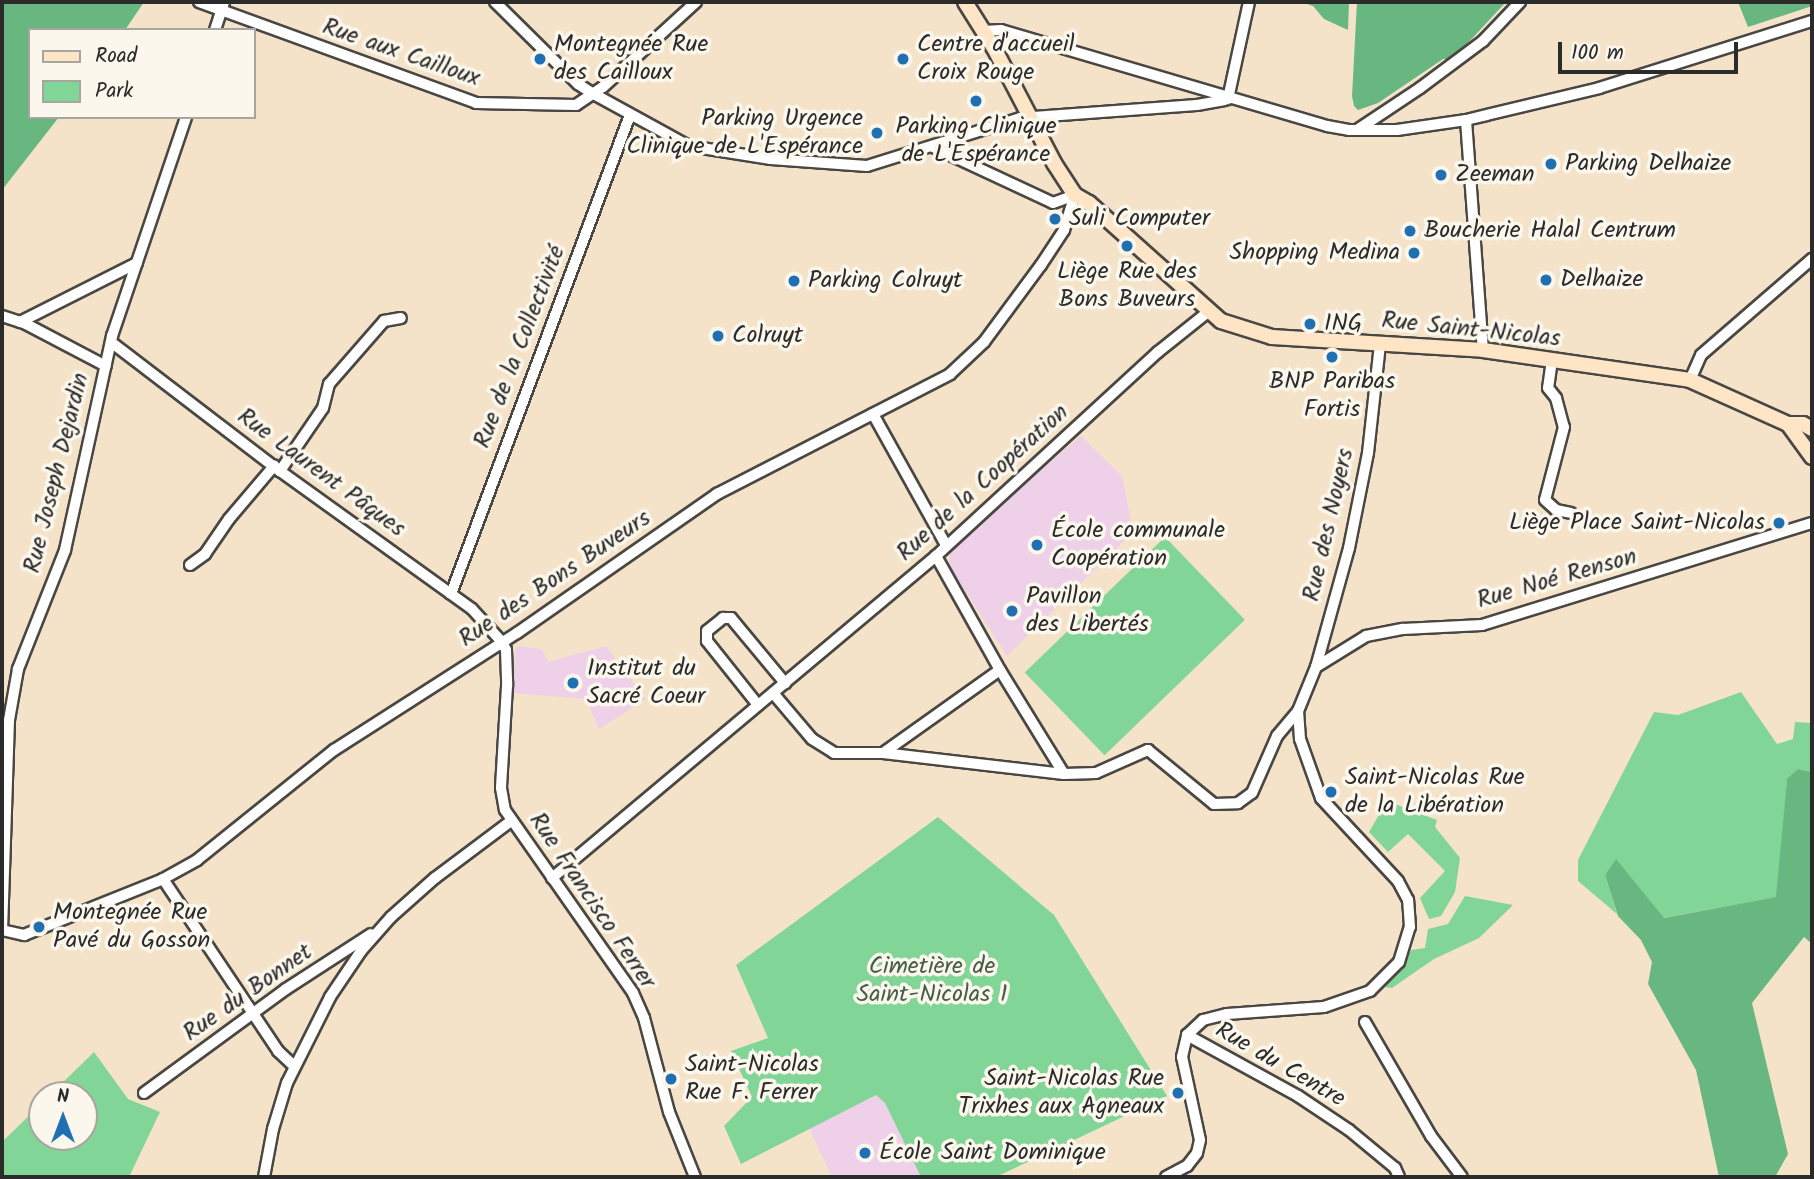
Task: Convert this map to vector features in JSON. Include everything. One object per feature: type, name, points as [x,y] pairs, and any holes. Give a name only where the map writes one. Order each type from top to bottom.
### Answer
[{"type":"street","name":"Rue aux Cailloux","points":[[199,2],[223,6],[476,103],[576,106],[696,2]]},
{"type":"street","points":[[495,2],[578,84],[630,115],[689,146],[794,162],[867,166],[1031,117],[1197,105],[1227,99]]},
{"type":"street","name":"Rue Saint-Nicolas","points":[[965,2],[984,31],[1075,195],[1089,204],[1208,312],[1232,327],[1249,332],[1318,341],[1483,350],[1690,380],[1788,424],[1803,424],[1812,429]]},
{"type":"street","points":[[1227,99],[1250,2]]},
{"type":"street","points":[[1357,130],[1483,41],[1520,2]]},
{"type":"street","points":[[216,28],[223,6]]},
{"type":"street","points":[[984,31],[1001,30],[1227,99],[1327,126],[1357,130],[1397,130],[1466,120],[1599,88],[1812,21]]},
{"type":"street","name":"Rue de la Collectivité","points":[[451,594],[630,115]]},
{"type":"street","name":"Rue Joseph Dejardin","points":[[2,930],[9,720],[18,669],[65,550],[111,342],[185,119]]},
{"type":"street","points":[[1466,120],[1483,350]]},
{"type":"street","points":[[933,147],[1054,203],[1075,195]]},
{"type":"street","name":"Rue des Bons Buveurs","points":[[2,930],[24,935],[163,880],[222,843],[334,750],[502,642],[717,495],[950,374],[974,353],[1065,230],[1075,195]]},
{"type":"street","points":[[1690,380],[1701,355],[1812,259]]},
{"type":"street","points":[[20,322],[137,263]]},
{"type":"street","name":"Rue de la Coopération","points":[[552,878],[936,556],[1158,352],[1208,312]]},
{"type":"street","points":[[2,316],[20,322],[106,366]]},
{"type":"street","points":[[190,565],[205,554],[229,519],[277,468],[323,408],[329,384],[384,321],[401,318]]},
{"type":"street","name":"Rue Laurent Pâques","points":[[111,342],[277,468],[472,609],[502,642]]},
{"type":"street","name":"Rue des Noyers","points":[[1298,711],[1316,667],[1349,548],[1368,453],[1375,343]]},
{"type":"street","points":[[1552,360],[1548,388],[1556,398],[1564,428],[1545,500],[1556,510],[1572,513]]},
{"type":"street","points":[[873,414],[946,545]]},
{"type":"street","name":"Rue Saint-Nicolas","points":[[1788,424],[1812,457]]},
{"type":"street","name":"Rue Noé Renson","points":[[1316,667],[1366,636],[1403,629],[1482,625],[1812,523]]},
{"type":"street","points":[[936,556],[1000,670],[1064,774]]},
{"type":"street","points":[[758,705],[707,641],[707,631],[723,618],[731,618],[785,683]]},
{"type":"street","name":"Rue Francisco Ferrer","points":[[502,642],[506,650],[507,686],[501,788],[505,810],[633,993],[644,1018],[668,1112],[695,1177]]},
{"type":"street","points":[[883,754],[1000,670]]},
{"type":"street","points":[[774,693],[812,739],[834,753],[883,754],[1064,774],[1096,773],[1148,750],[1214,804],[1238,803],[1252,793],[1277,736],[1298,711]]},
{"type":"street","name":"Rue du Centre","points":[[1298,711],[1300,739],[1321,797],[1398,881],[1408,900],[1410,927],[1399,962],[1370,991],[1324,1007],[1227,1014],[1203,1020],[1187,1035],[1329,1116],[1395,1168],[1399,1177]]},
{"type":"street","name":"Rue du Bonnet","points":[[264,1177],[273,1129],[294,1066],[330,997],[361,951],[435,878],[511,821]]},
{"type":"street","points":[[163,880],[278,1051],[294,1066]]},
{"type":"street","name":"Rue du Bonnet","points":[[144,1093],[253,1013],[366,936],[379,931]]},
{"type":"street","points":[[1365,1022],[1430,1136],[1462,1177]]},
{"type":"street","points":[[1166,1177],[1188,1166],[1197,1153],[1200,1140],[1182,1057],[1187,1035]]},
{"type":"shaded area","name":"École communale Coopération","points":[[1081,436],[1122,476],[1133,532],[1007,656],[949,566],[950,548]]},
{"type":"shaded area","name":"Institut du Sacré Coeur","points":[[516,646],[542,649],[548,662],[606,646],[646,699],[599,729],[586,699],[512,693]]},
{"type":"shaded area","name":"École Saint Dominique","points":[[876,1095],[885,1103],[921,1177],[832,1177],[809,1128]]},
{"type":"green space","points":[[2,2],[144,2],[126,28],[28,28],[28,119],[57,119],[2,190]]},
{"type":"green space","points":[[1301,2],[1349,2],[1348,30],[1324,19],[1313,6]]},
{"type":"green space","points":[[1357,2],[1506,2],[1453,59],[1443,59],[1378,103],[1358,110],[1354,106],[1352,96]]},
{"type":"green space","points":[[1738,2],[1812,2],[1812,6],[1748,27]]},
{"type":"green space","points":[[1165,537],[1245,620],[1105,755],[1025,672]]},
{"type":"green space","points":[[1741,692],[1777,744],[1793,739],[1795,722],[1812,723],[1812,772],[1798,769],[1787,780],[1777,897],[1663,918],[1616,860],[1605,875],[1617,914],[1578,881],[1578,860],[1654,712],[1678,715]]},
{"type":"green space","points":[[1798,769],[1812,772],[1812,944],[1804,937],[1752,1003],[1788,1154],[1775,1177],[1719,1177],[1696,1070],[1648,984],[1652,962],[1641,940],[1618,916],[1605,875],[1616,859],[1664,918],[1776,897],[1787,779]]},
{"type":"green space","points":[[1387,801],[1437,820],[1435,827],[1460,858],[1455,892],[1441,916],[1429,919],[1420,898],[1445,871],[1408,834],[1388,852],[1369,832]]},
{"type":"green space","name":"Cimetière de Saint-Nicolas 1","points":[[938,817],[1054,915],[1167,1096],[996,1177],[921,1177],[885,1103],[876,1095],[741,1164],[724,1126],[752,1097],[731,1051],[768,1038],[736,965]]},
{"type":"green space","points":[[1465,896],[1513,905],[1479,938],[1434,959],[1392,988],[1385,987],[1405,964],[1411,950],[1425,948],[1428,929],[1448,924]]},
{"type":"green space","points":[[94,1052],[128,1099],[160,1112],[129,1177],[2,1177],[2,1142],[28,1117],[28,1151],[98,1151],[98,1081],[64,1081]]},
{"type":"place","name":"Montegnée Rue des Cailloux","points":[[540,59]]},
{"type":"place","name":"Centre d'accueil Croix Rouge","points":[[903,59]]},
{"type":"place","name":"Parking Clinique de L'Espérance","points":[[976,101]]},
{"type":"place","name":"Parking Urgence Clinique de L'Espérance","points":[[877,133]]},
{"type":"place","name":"Parking Delhaize","points":[[1551,164]]},
{"type":"place","name":"Zeeman","points":[[1441,175]]},
{"type":"place","name":"Suli Computer","points":[[1055,219]]},
{"type":"place","name":"Boucherie Halal Centrum","points":[[1410,231]]},
{"type":"place","name":"Liège Rue des Bons Buveurs","points":[[1127,246]]},
{"type":"place","name":"Shopping Medina","points":[[1414,253]]},
{"type":"place","name":"Delhaize","points":[[1546,280]]},
{"type":"place","name":"Parking Colruyt","points":[[794,281]]},
{"type":"place","name":"ING","points":[[1310,324]]},
{"type":"place","name":"Colruyt","points":[[718,336]]},
{"type":"place","name":"BNP Paribas Fortis","points":[[1332,357]]},
{"type":"place","name":"Liège Place Saint-Nicolas","points":[[1779,523]]},
{"type":"place","name":"École communale Coopération","points":[[1037,545]]},
{"type":"place","name":"Pavillon des Libertés","points":[[1012,611]]},
{"type":"place","name":"Institut du Sacré Coeur","points":[[573,683]]},
{"type":"place","name":"Saint-Nicolas Rue de la Libération","points":[[1331,792]]},
{"type":"place","name":"Montegnée Rue Pavé du Gosson","points":[[39,927]]},
{"type":"place","name":"Saint-Nicolas Rue F. Ferrer","points":[[671,1079]]},
{"type":"place","name":"Saint-Nicolas Rue Trixhes aux Agneaux","points":[[1178,1093]]},
{"type":"place","name":"École Saint Dominique","points":[[865,1153]]}]
